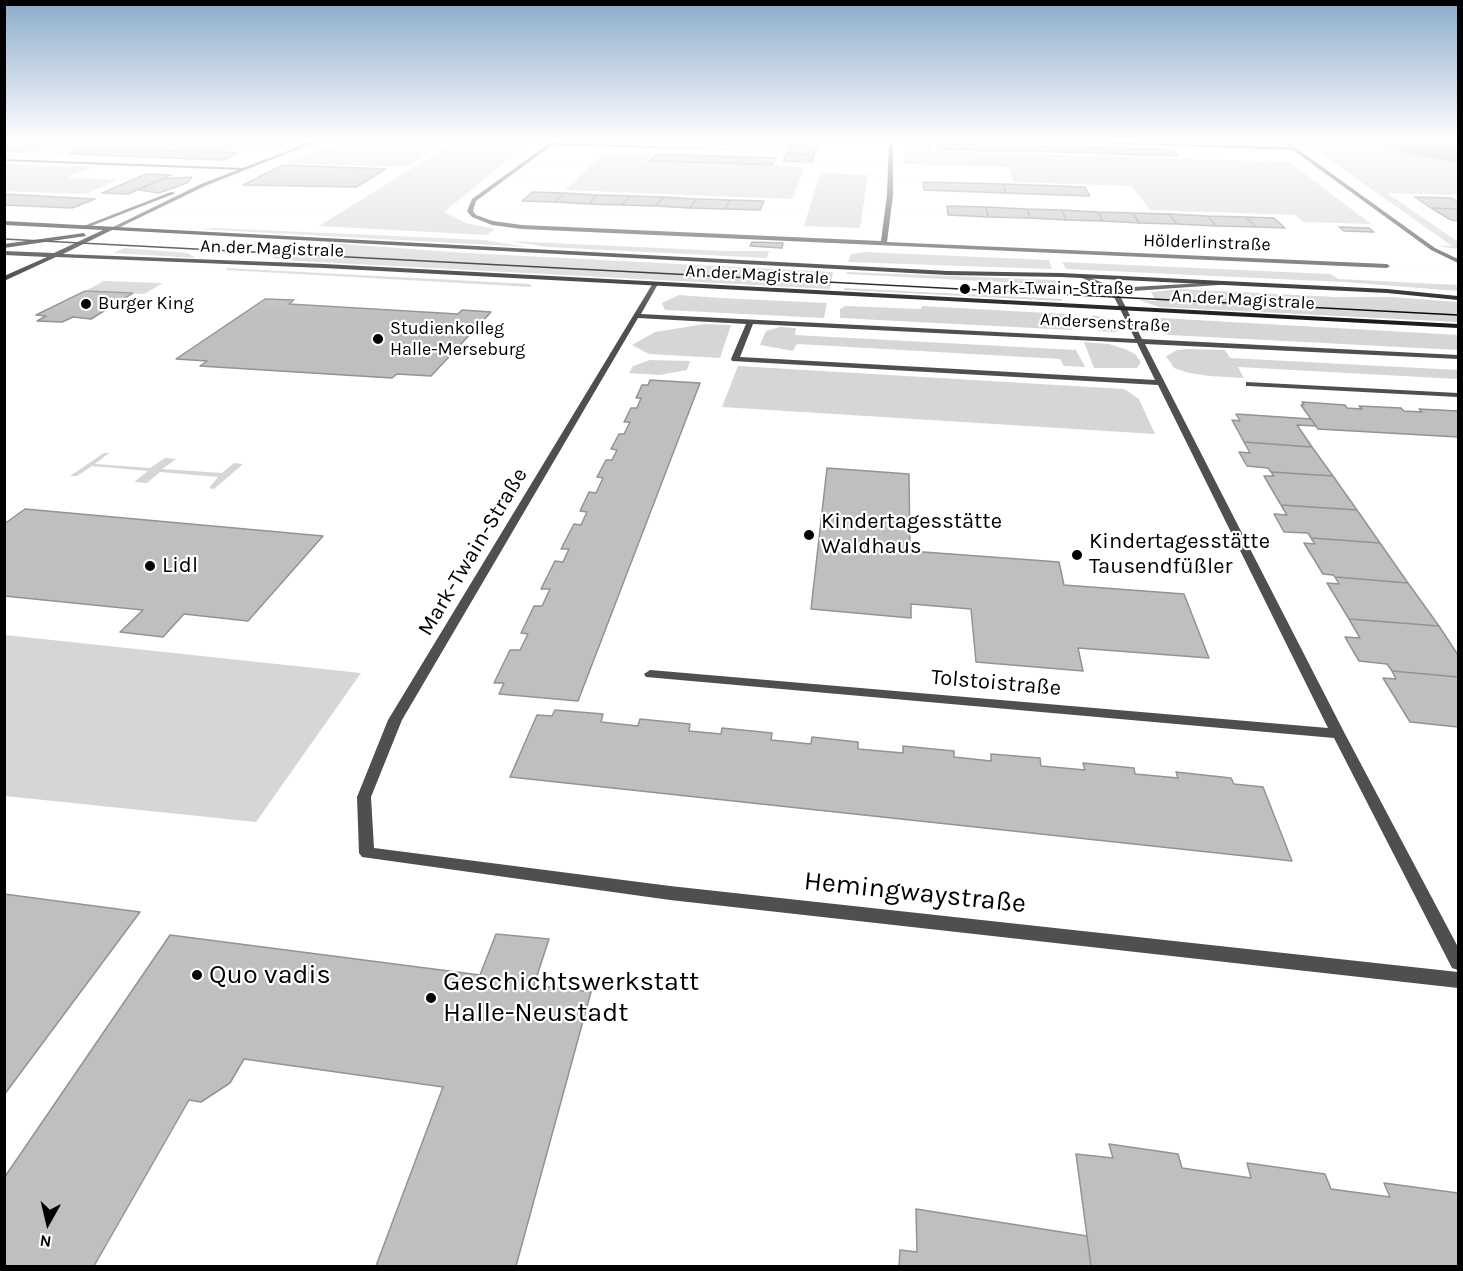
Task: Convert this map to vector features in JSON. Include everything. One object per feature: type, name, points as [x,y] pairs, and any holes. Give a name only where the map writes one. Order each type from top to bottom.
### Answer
[{"type":"main road","name":"An der Magistrale","points":[[4,223],[948,273],[1082,276],[1387,291],[1458,298]]},
{"type":"main road","name":"An der Magistrale","points":[[24,254],[84,227]]},
{"type":"main road","name":"An der Magistrale","points":[[54,255],[112,228]]},
{"type":"main road","points":[[4,246],[52,242],[112,228]]},
{"type":"main road","name":"An der Magistrale","points":[[4,253],[313,266],[1458,326]]},
{"type":"main road","points":[[4,261],[24,254]]},
{"type":"main road","points":[[4,279],[54,255]]},
{"type":"street","points":[[84,227],[154,199]]},
{"type":"street","points":[[112,228],[173,199]]},
{"type":"street","name":"Hölderlinstraße","points":[[475,199],[470,211],[480,219],[522,227],[1388,266]]},
{"type":"street","points":[[884,244],[889,199]]},
{"type":"street","points":[[1364,199],[1425,244],[1445,257],[1458,261]]},
{"type":"street","points":[[1082,276],[1114,290],[1225,283]]},
{"type":"street","name":"Mark-Twain-Straße","points":[[367,853],[364,797],[395,720],[655,284]]},
{"type":"street","points":[[1114,290],[1338,734],[1458,963]]},
{"type":"street","name":"Andersenstraße","points":[[637,316],[1458,357]]},
{"type":"street","points":[[750,322],[735,359],[1162,382]]},
{"type":"street","points":[[1249,384],[1458,395]]},
{"type":"street","name":"Tolstoistraße","points":[[650,674],[1338,734]]},
{"type":"street","name":"Hemingwaystraße","points":[[367,853],[670,893],[1458,980]]},
{"type":"shaded area","points":[[362,199],[460,199],[444,212],[466,223],[495,229],[486,235],[319,226]]},
{"type":"shaded area","points":[[812,199],[864,199],[860,228],[804,226]]},
{"type":"shaded area","points":[[1142,199],[1338,199],[1371,224],[1303,222],[1295,215],[1150,210]]},
{"type":"shaded area","points":[[1386,199],[1396,199],[1458,242],[1458,249],[1437,246],[1452,246]]},
{"type":"shaded area","points":[[198,229],[485,240],[527,247]]},
{"type":"shaded area","points":[[509,241],[769,251],[767,258],[547,247]]},
{"type":"shaded area","points":[[343,244],[467,253],[833,272],[830,289],[272,258],[285,248]]},
{"type":"shaded area","points":[[125,248],[187,253],[196,258],[113,253]]},
{"type":"shaded area","points":[[865,252],[1049,260],[1052,269],[848,262],[851,254]]},
{"type":"shaded area","points":[[1062,262],[1330,274],[1339,279],[1458,285],[1458,291],[1343,282],[1066,269]]},
{"type":"shaded area","points":[[227,268],[530,284],[532,287],[225,270]]},
{"type":"shaded area","points":[[847,272],[1055,280],[1058,285],[846,274]]},
{"type":"shaded area","points":[[104,281],[163,283],[144,294],[85,291]]},
{"type":"shaded area","points":[[844,288],[1062,299],[1062,301],[844,290]]},
{"type":"shaded area","points":[[1180,289],[1336,297],[1392,297],[1458,302],[1458,322],[1159,307],[1139,300],[1156,301],[1151,292]]},
{"type":"shaded area","points":[[679,295],[827,303],[824,318],[665,310],[662,303]]},
{"type":"shaded area","points":[[846,306],[921,309],[922,306],[1066,314],[1072,330],[840,318],[840,309]]},
{"type":"shaded area","points":[[1092,315],[1111,319],[1121,328],[1116,332],[1099,331]]},
{"type":"shaded area","points":[[1161,318],[1458,335],[1458,350],[1169,335],[1159,331],[1155,324]]},
{"type":"shaded area","points":[[705,324],[731,325],[720,358],[649,354],[632,345],[655,332]]},
{"type":"shaded area","points":[[780,327],[796,328],[795,335],[1076,350],[1085,367],[1064,366],[1060,359],[797,344],[793,351],[760,345],[766,331]]},
{"type":"shaded area","points":[[1084,342],[1109,344],[1125,349],[1135,354],[1141,362],[1137,368],[1094,368]]},
{"type":"shaded area","points":[[1177,350],[1225,350],[1230,358],[1458,370],[1458,379],[1238,367],[1244,378],[1209,376],[1174,368],[1166,356]]},
{"type":"shaded area","points":[[650,360],[690,361],[687,370],[659,375],[629,373],[633,366]]},
{"type":"shaded area","points":[[738,366],[1124,389],[1139,399],[1155,434],[722,407]]},
{"type":"shaded area","points":[[104,453],[109,453],[95,464],[150,468],[165,458],[176,459],[162,469],[222,473],[234,463],[243,464],[214,489],[209,488],[218,477],[160,472],[147,483],[134,482],[148,471],[92,466],[77,476],[70,476]]},
{"type":"shaded area","points":[[5,635],[361,673],[256,822],[5,796]]},
{"type":"building","points":[[4,199],[94,199],[72,208],[4,205]]},
{"type":"building","points":[[524,199],[558,199],[555,202],[522,201]]},
{"type":"building","points":[[558,199],[593,199],[589,204],[555,202]]},
{"type":"building","points":[[593,199],[627,199],[622,205],[589,204]]},
{"type":"building","points":[[627,199],[661,199],[656,206],[622,205]]},
{"type":"building","points":[[661,199],[696,199],[690,208],[656,206]]},
{"type":"building","points":[[696,199],[730,200],[725,209],[690,208]]},
{"type":"building","points":[[1418,199],[1454,199],[1458,202],[1458,209],[1431,208]]},
{"type":"building","points":[[730,200],[764,201],[760,210],[725,209]]},
{"type":"building","points":[[947,206],[986,207],[988,217],[948,215]]},
{"type":"building","points":[[986,207],[1027,209],[1030,218],[988,217]]},
{"type":"building","points":[[1431,208],[1458,209],[1458,221],[1451,220]]},
{"type":"building","points":[[1027,209],[1062,210],[1066,220],[1030,218]]},
{"type":"building","points":[[1062,210],[1098,212],[1103,221],[1066,220]]},
{"type":"building","points":[[1098,212],[1133,213],[1139,223],[1103,221]]},
{"type":"building","points":[[1133,213],[1169,214],[1177,224],[1139,223]]},
{"type":"building","points":[[1169,214],[1208,216],[1216,226],[1177,224]]},
{"type":"building","points":[[1208,216],[1246,217],[1256,227],[1216,226]]},
{"type":"building","points":[[1246,217],[1274,218],[1285,228],[1256,227]]},
{"type":"building","points":[[1339,227],[1369,228],[1374,232],[1344,231]]},
{"type":"building","points":[[752,242],[783,243],[782,248],[750,246]]},
{"type":"building","name":"Burger King","points":[[85,291],[133,293],[91,319],[73,317],[62,322],[37,321],[46,316],[36,315]]},
{"type":"building","points":[[265,299],[294,300],[289,304],[458,314],[462,310],[491,312],[431,376],[397,374],[392,378],[200,366],[207,361],[176,359]]},
{"type":"building","points":[[650,380],[700,383],[578,701],[499,694],[504,683],[494,683],[510,650],[520,650],[528,634],[521,633],[534,606],[542,606],[550,589],[541,589],[555,561],[563,562],[569,549],[561,549],[574,524],[581,525],[587,512],[580,511],[589,492],[596,493],[603,478],[597,477],[606,460],[612,460],[617,450],[611,449],[619,434],[624,434],[630,422],[624,422],[631,408],[637,408],[641,398],[636,398],[642,385],[648,385]]},
{"type":"building","points":[[1302,402],[1345,405],[1347,408],[1362,409],[1359,406],[1401,408],[1404,411],[1422,412],[1419,409],[1458,411],[1458,437],[1318,429],[1301,405],[1304,405]]},
{"type":"building","points":[[1236,414],[1311,419],[1316,426],[1297,425],[1312,447],[1244,442],[1232,420],[1240,421]]},
{"type":"building","points":[[1244,442],[1312,447],[1333,476],[1271,472],[1268,468],[1247,466],[1239,452],[1250,453]]},
{"type":"building","points":[[827,468],[909,474],[910,551],[1059,562],[1064,585],[1184,594],[1209,658],[1078,648],[1083,671],[976,662],[971,609],[911,604],[911,618],[811,609]]},
{"type":"building","points":[[1271,472],[1333,476],[1357,510],[1281,505],[1264,476],[1274,476]]},
{"type":"building","points":[[1281,505],[1357,510],[1380,543],[1311,538],[1308,533],[1284,532],[1274,514],[1287,515]]},
{"type":"building","name":"Lidl","points":[[25,509],[323,536],[248,621],[184,614],[163,637],[120,632],[143,610],[4,596],[4,524]]},
{"type":"building","points":[[1311,538],[1380,543],[1408,583],[1323,574],[1304,543],[1315,544]]},
{"type":"building","points":[[1335,577],[1408,583],[1439,626],[1349,619],[1327,583],[1339,584]]},
{"type":"building","points":[[1349,619],[1439,626],[1458,655],[1458,677],[1392,671],[1387,664],[1359,661],[1345,637],[1360,638]]},
{"type":"building","points":[[1392,671],[1458,677],[1458,727],[1410,722],[1383,678],[1396,679]]},
{"type":"building","points":[[555,710],[603,714],[601,722],[638,726],[640,719],[690,724],[689,731],[721,734],[722,728],[772,733],[771,740],[811,744],[812,737],[858,742],[858,749],[903,753],[903,746],[954,751],[954,757],[991,761],[991,754],[1040,758],[1041,766],[1085,770],[1083,763],[1134,768],[1135,774],[1178,778],[1176,772],[1231,778],[1234,784],[1263,787],[1292,861],[510,777],[537,715],[552,716]]},
{"type":"building","points":[[4,894],[140,912],[4,1095]]},
{"type":"building","points":[[496,934],[549,939],[534,985],[591,992],[516,1266],[376,1266],[443,1087],[244,1059],[230,1083],[201,1102],[189,1100],[94,1266],[4,1266],[4,1178],[170,935],[480,975]]},
{"type":"building","points":[[1109,1144],[1178,1154],[1182,1168],[1251,1178],[1247,1163],[1325,1174],[1331,1189],[1390,1197],[1384,1183],[1458,1193],[1458,1266],[1091,1266],[1076,1154],[1113,1158]]},
{"type":"building","points":[[916,1209],[1087,1236],[1091,1266],[899,1266],[900,1250],[917,1252]]},
{"type":"tram line","points":[[4,239],[1458,315]]},
{"type":"place","name":"Mark-Twain-Straße","points":[[965,289]]},
{"type":"place","name":"Burger King","points":[[86,304]]},
{"type":"place","name":"Studienkolleg Halle-Merseburg","points":[[378,339]]},
{"type":"place","name":"Kindertagesstätte Waldhaus","points":[[809,535]]},
{"type":"place","name":"Kindertagesstätte Tausendfüßler","points":[[1077,555]]},
{"type":"place","name":"Lidl","points":[[150,566]]},
{"type":"place","name":"Quo vadis","points":[[197,975]]},
{"type":"place","name":"Geschichtswerkstatt Halle-Neustadt","points":[[431,998]]}]
